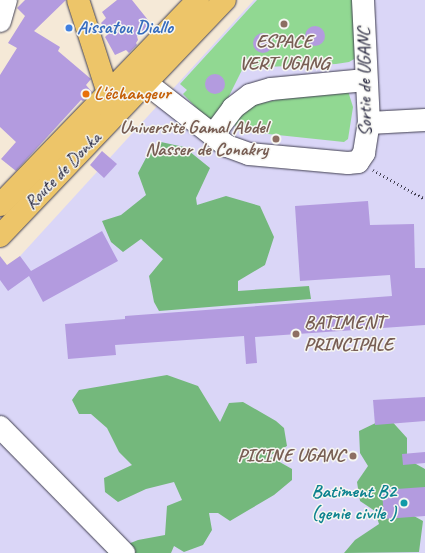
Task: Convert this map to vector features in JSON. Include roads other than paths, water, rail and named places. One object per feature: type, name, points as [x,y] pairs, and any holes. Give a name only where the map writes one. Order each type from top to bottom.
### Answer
[{"type":"main road","points":[[78,0],[116,116]]},
{"type":"main road","name":"Route de Donka","points":[[0,236],[116,116],[139,76],[198,0]]},
{"type":"main road","name":"Route de Donka","points":[[0,205],[108,94],[139,76],[225,0]]},
{"type":"lane","points":[[0,22],[6,0]]},
{"type":"lane","name":"Sortie de UGANC","points":[[213,135],[227,146],[249,154],[358,162],[364,153],[369,123],[363,0]]},
{"type":"lane","points":[[139,76],[213,135],[233,108],[250,95],[271,89],[366,80]]},
{"type":"lane","points":[[369,123],[425,120]]},
{"type":"lane","points":[[0,427],[124,553]]},
{"type":"place","name":"ESPACE VERT UGANG","points":[[284,24]]},
{"type":"place","name":"Aissatou Diallo","points":[[69,28]]},
{"type":"place","name":"L'échangeur","points":[[86,94]]},
{"type":"place","name":"Université Gamal Abdel Nasser de Conakry","points":[[276,139]]},
{"type":"place","name":"BATIMENT PRINCIPALE","points":[[296,334]]},
{"type":"place","name":"PICINE UGANC","points":[[353,456]]},
{"type":"place","name":"Batiment B2 (genie civile )","points":[[404,503]]}]
